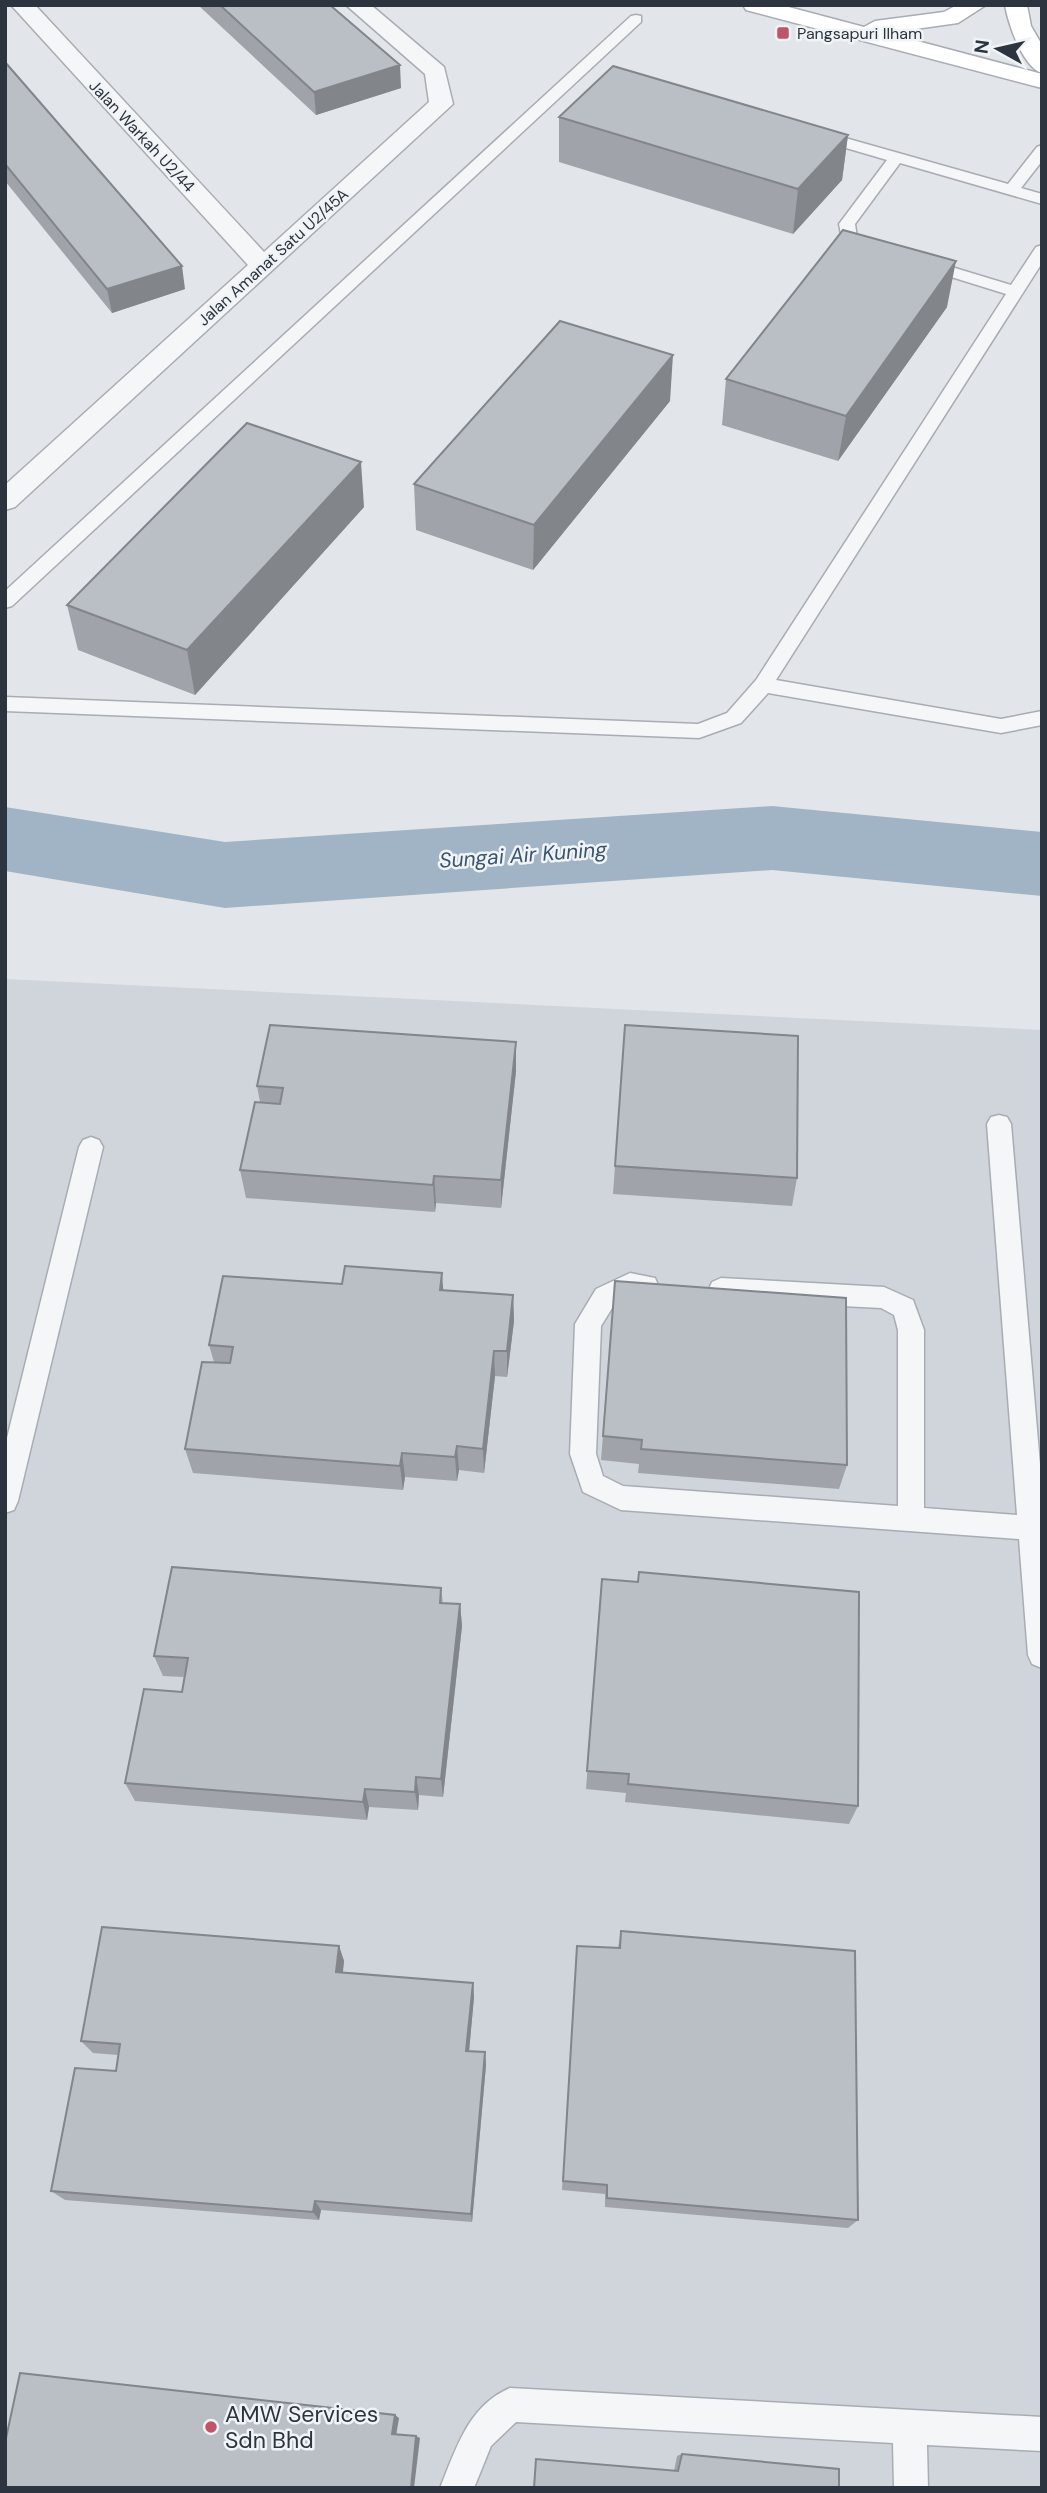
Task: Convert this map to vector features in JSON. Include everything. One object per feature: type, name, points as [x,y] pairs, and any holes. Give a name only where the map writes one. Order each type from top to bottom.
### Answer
[{"type":"street","name":"Jalan Warkah U2/44","points":[[22,5],[263,266]]},
{"type":"street","name":"Jalan Amanat Satu U2/45A","points":[[6,500],[441,104],[436,72],[356,5]]},
{"type":"street","points":[[754,5],[1042,81]]},
{"type":"street","points":[[845,29],[883,28],[950,18],[975,5]]},
{"type":"street","points":[[951,56],[995,5]]},
{"type":"street","points":[[1016,5],[1020,26],[1042,66]]},
{"type":"lane","points":[[5,602],[636,19]]},
{"type":"lane","points":[[580,68],[605,75]]},
{"type":"lane","points":[[807,133],[1042,199]]},
{"type":"lane","points":[[1012,190],[1042,150]]},
{"type":"lane","points":[[896,158],[847,224],[849,241],[1015,291]]},
{"type":"lane","points":[[5,704],[699,731],[734,718],[763,685],[1042,250]]},
{"type":"lane","points":[[763,685],[1001,726],[1042,718]]},
{"type":"lane","points":[[999,1124],[1042,1655]]},
{"type":"lane","points":[[5,1501],[91,1147]]},
{"type":"lane","points":[[671,1286],[630,1284],[605,1297],[587,1324],[583,1454],[592,1484],[621,1498],[1032,1528]]},
{"type":"lane","points":[[699,1288],[884,1298],[904,1308],[911,1330],[912,1519]]},
{"type":"lane","points":[[457,2488],[479,2434],[510,2405],[1042,2434]]},
{"type":"lane","points":[[911,2426],[911,2488]]},
{"type":"shaded area","points":[[5,979],[1042,1030],[1042,2488],[5,2488]]},
{"type":"building","points":[[220,5],[330,5],[400,65],[314,92]]},
{"type":"building","points":[[5,62],[182,266],[107,289],[5,164]]},
{"type":"building","points":[[613,66],[848,135],[798,189],[559,117]]},
{"type":"building","points":[[843,230],[956,261],[846,416],[726,379]]},
{"type":"building","points":[[560,321],[673,355],[534,525],[414,484]]},
{"type":"building","points":[[247,423],[361,462],[187,650],[67,605]]},
{"type":"building","points":[[270,1025],[516,1042],[501,1180],[434,1176],[433,1185],[240,1170],[255,1102],[280,1104],[283,1088],[257,1086]]},
{"type":"building","points":[[625,1025],[798,1036],[797,1178],[615,1166]]},
{"type":"building","points":[[345,1266],[442,1273],[440,1290],[513,1295],[507,1351],[494,1351],[483,1449],[457,1446],[455,1457],[402,1453],[400,1466],[185,1449],[202,1362],[230,1363],[233,1347],[209,1345],[223,1276],[342,1284]]},
{"type":"building","points":[[615,1281],[846,1298],[847,1465],[641,1449],[642,1440],[603,1436]]},
{"type":"building","points":[[172,1567],[441,1588],[440,1603],[460,1604],[441,1779],[416,1777],[415,1792],[365,1789],[363,1802],[125,1783],[144,1689],[182,1692],[188,1658],[154,1656]]},
{"type":"building","points":[[639,1572],[859,1592],[858,1806],[628,1784],[629,1774],[587,1771],[602,1579],[638,1582]]},
{"type":"building","points":[[102,1927],[339,1946],[336,1972],[473,1983],[466,2051],[485,2052],[471,2214],[315,2201],[313,2212],[51,2191],[75,2068],[116,2071],[120,2044],[81,2041]]},
{"type":"building","points":[[621,1931],[855,1951],[858,2220],[607,2198],[607,2185],[563,2181],[577,1946],[620,1948]]},
{"type":"building","name":"AMW Services Sdn Bhd","points":[[20,2373],[395,2415],[392,2434],[416,2436],[411,2488],[5,2488],[5,2443]]},
{"type":"building","points":[[682,2454],[839,2469],[839,2488],[534,2488],[536,2459],[678,2471]]},
{"type":"waterway","name":"Sungai Air Kuning","points":[[5,839],[225,875],[772,838],[1042,864]]},
{"type":"place","name":"Pangsapuri Ilham","points":[[783,33]]},
{"type":"place","name":"AMW Services Sdn Bhd","points":[[211,2427]]}]
